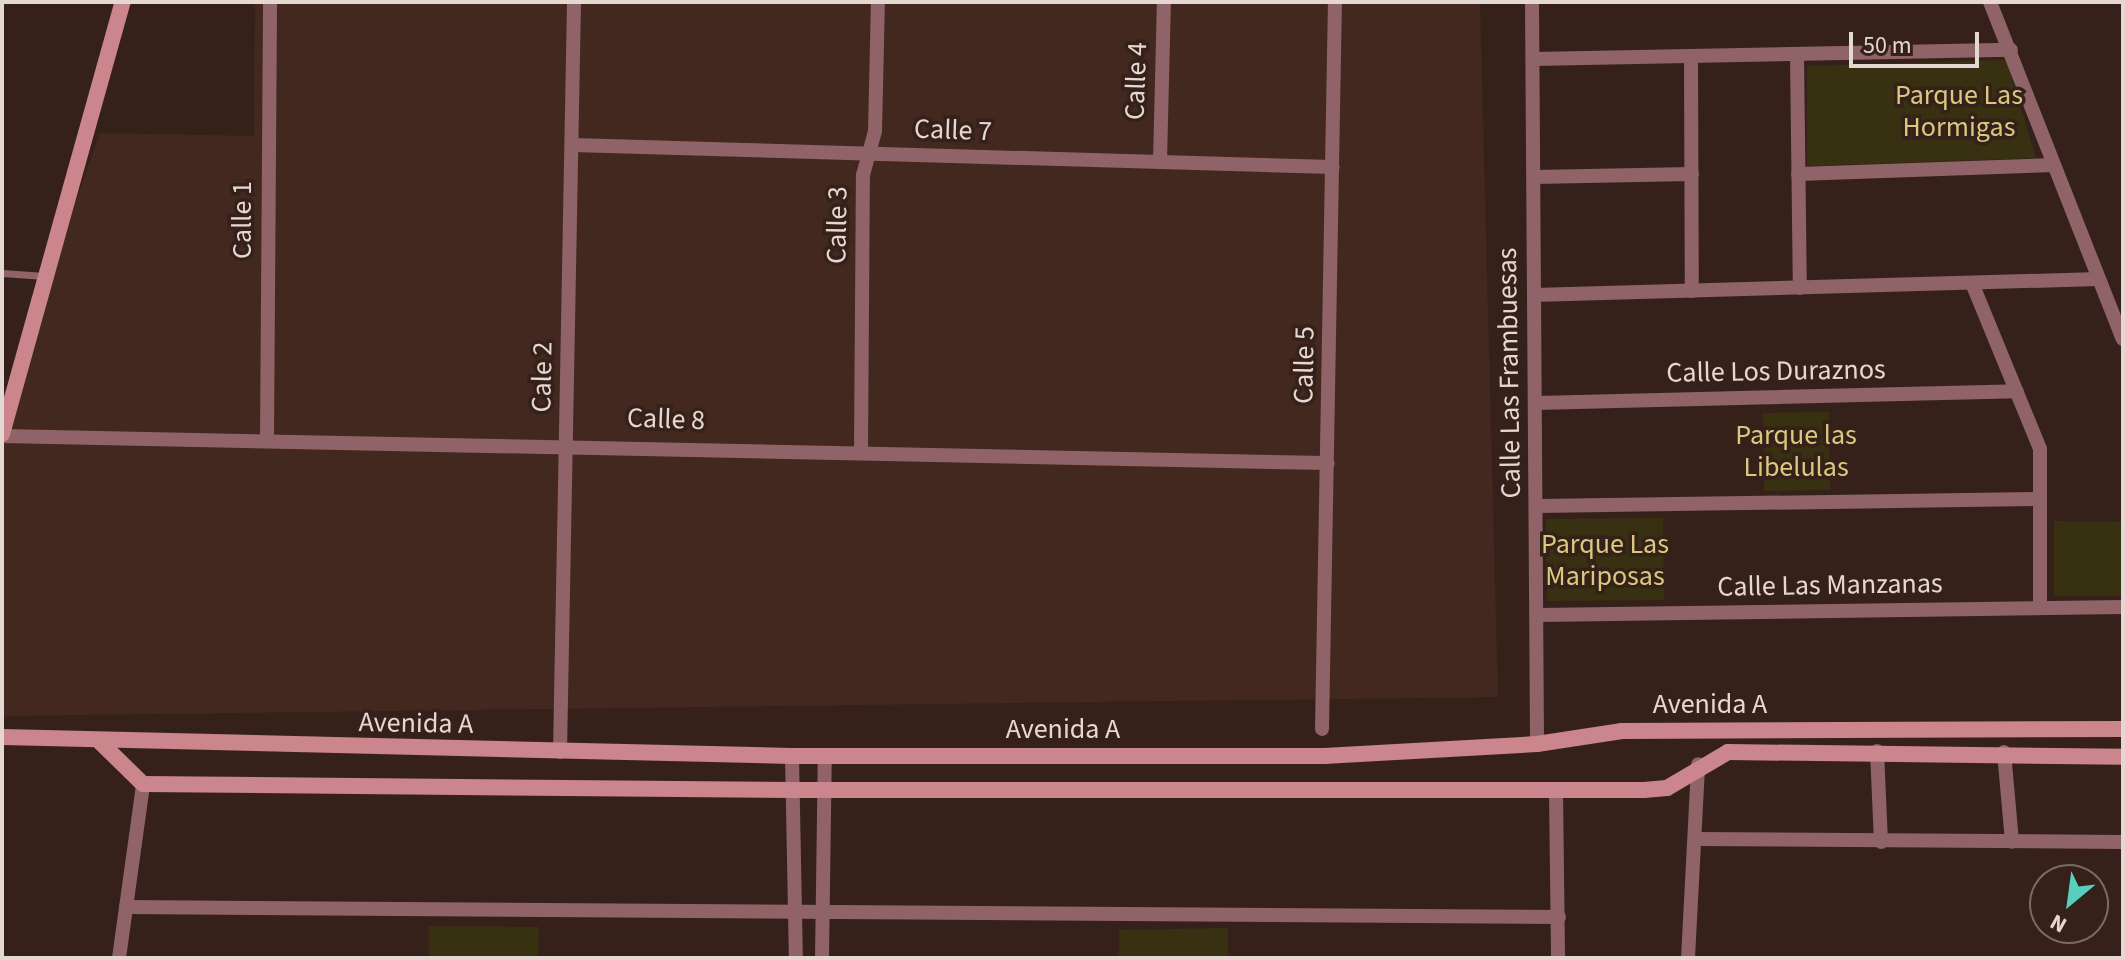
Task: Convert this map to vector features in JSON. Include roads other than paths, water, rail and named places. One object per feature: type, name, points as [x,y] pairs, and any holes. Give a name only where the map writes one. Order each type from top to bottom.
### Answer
[{"type":"street","points":[[2,435],[7,388],[45,276],[123,2]]},
{"type":"street","name":"Calle 1","points":[[267,439],[270,2]]},
{"type":"street","name":"Cale 2","points":[[560,752],[574,2]]},
{"type":"street","name":"Calle 3","points":[[861,450],[869,154],[878,2]]},
{"type":"street","name":"Calle 4","points":[[1160,162],[1164,2]]},
{"type":"street","name":"Calle 5","points":[[1322,729],[1335,2]]},
{"type":"street","name":"Calle Las Frambuesas","points":[[1532,2],[1537,744]]},
{"type":"street","points":[[1990,2],[2123,339]]},
{"type":"street","points":[[1533,59],[2011,50]]},
{"type":"street","points":[[1797,55],[1800,288]]},
{"type":"street","points":[[1691,57],[1692,291]]},
{"type":"street","name":"Calle 7","points":[[572,145],[1333,167]]},
{"type":"street","points":[[1798,174],[2054,165]]},
{"type":"street","points":[[1534,177],[1692,174]]},
{"type":"street","points":[[1534,295],[2099,279]]},
{"type":"street","points":[[1972,283],[2040,449],[2040,608]]},
{"type":"street","name":"Calle Los Duraznos","points":[[1536,403],[2017,391]]},
{"type":"street","name":"Calle 8","points":[[2,435],[567,442],[1328,463]]},
{"type":"street","points":[[1537,506],[2040,499]]},
{"type":"street","name":"Calle Las Manzanas","points":[[1538,615],[2123,607]]},
{"type":"street","name":"Avenida A","points":[[2,737],[100,742],[792,756],[1324,756],[1537,744],[1622,731],[2123,729]]},
{"type":"street","points":[[100,742],[143,784],[119,958]]},
{"type":"street","name":"Avenida A","points":[[143,784],[794,790],[1556,791],[1667,788],[1698,764],[1742,751],[2004,752],[2123,757]]},
{"type":"street","points":[[1877,751],[1881,842]]},
{"type":"street","points":[[2004,752],[2012,842]]},
{"type":"street","points":[[822,958],[825,755]]},
{"type":"street","points":[[792,756],[796,958]]},
{"type":"street","points":[[1688,958],[1698,764]]},
{"type":"street","points":[[1556,791],[1558,958]]},
{"type":"street","points":[[1696,839],[2123,842]]},
{"type":"street","points":[[126,907],[1559,917]]},
{"type":"lane","points":[[2,273],[45,276]]},
{"type":"park label","name":"Parque Las Hormigas","points":[[1959,111]]},
{"type":"park label","name":"Parque las Libelulas","points":[[1796,451]]},
{"type":"park label","name":"Parque Las Mariposas","points":[[1605,560]]}]
